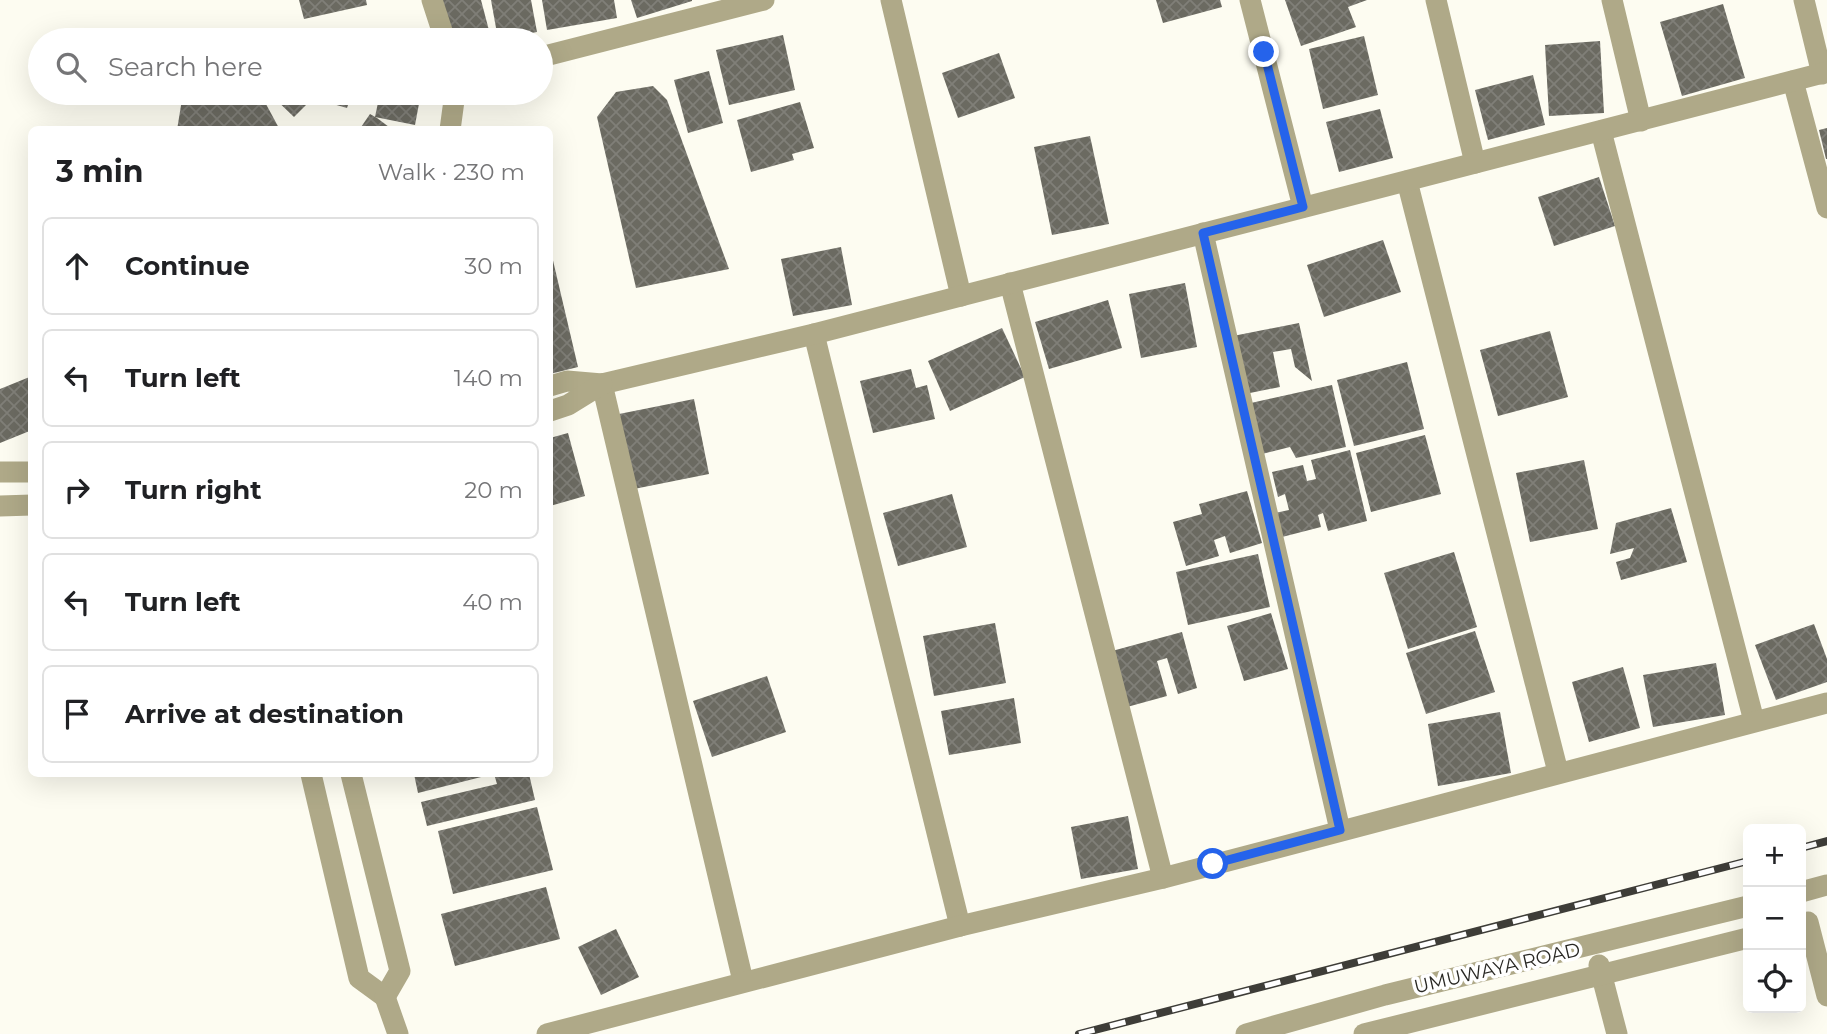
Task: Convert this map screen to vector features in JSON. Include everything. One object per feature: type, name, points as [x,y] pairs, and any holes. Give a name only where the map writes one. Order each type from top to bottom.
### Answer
[{"type":"street","points":[[432,0],[440,28]]},
{"type":"street","points":[[553,54],[764,0]]},
{"type":"street","points":[[891,0],[961,296]]},
{"type":"street","points":[[1250,0],[1303,207]]},
{"type":"street","points":[[1436,0],[1475,163]]},
{"type":"street","points":[[1612,0],[1642,121]]},
{"type":"street","points":[[553,385],[566,381],[602,384],[814,334],[1825,73],[1804,0]]},
{"type":"street","points":[[1793,81],[1827,208]]},
{"type":"street","points":[[451,126],[453,105]]},
{"type":"street","points":[[1601,131],[1755,721]]},
{"type":"street","points":[[1408,181],[1558,772]]},
{"type":"street","points":[[1203,233],[1340,830]]},
{"type":"street","points":[[1010,283],[1163,878]]},
{"type":"street","points":[[814,334],[960,926]]},
{"type":"street","points":[[553,410],[568,405],[602,384]]},
{"type":"street","points":[[602,384],[743,981]]},
{"type":"street","points":[[0,472],[28,472]]},
{"type":"street","points":[[0,506],[28,505]]},
{"type":"street","points":[[547,1034],[960,926],[1163,878],[1827,703]]},
{"type":"street","points":[[312,777],[359,978],[385,997],[398,1034]]},
{"type":"street","points":[[352,777],[400,971],[385,997]]},
{"type":"street","points":[[1806,891],[1827,885]]},
{"type":"street","name":"UMUWAYA ROAD","points":[[1247,1034],[1385,995],[1743,907]]},
{"type":"street","points":[[1812,921],[1827,996]]},
{"type":"street","name":"UMUWAYA ROAD","points":[[1364,1034],[1394,1030],[1743,939]]},
{"type":"street","points":[[1594,945],[1617,1034]]},
{"type":"building","points":[[299,0],[366,0],[367,5],[304,19]]},
{"type":"building","points":[[440,0],[481,0],[488,28],[448,28]]},
{"type":"building","points":[[491,0],[531,0],[536,28],[496,28]]},
{"type":"building","points":[[542,0],[614,0],[617,18],[547,28]]},
{"type":"building","points":[[631,0],[692,0],[692,1],[637,18]]},
{"type":"building","points":[[1156,0],[1220,0],[1222,7],[1163,23]]},
{"type":"building","points":[[1285,0],[1367,0],[1348,7],[1356,27],[1301,46]]},
{"type":"building","points":[[1723,4],[1745,78],[1682,96],[1660,22]]},
{"type":"building","points":[[783,35],[795,90],[729,105],[716,50]]},
{"type":"building","points":[[1364,36],[1378,95],[1323,109],[1309,49]]},
{"type":"building","points":[[1600,41],[1604,113],[1549,116],[1545,45]]},
{"type":"building","points":[[999,53],[1015,98],[958,118],[942,73]]},
{"type":"building","points":[[709,71],[723,123],[688,133],[674,80]]},
{"type":"building","points":[[1533,75],[1545,125],[1488,140],[1475,90]]},
{"type":"building","points":[[653,86],[667,100],[729,269],[636,288],[597,117],[616,92]]},
{"type":"building","points":[[800,102],[814,148],[792,154],[794,160],[751,172],[737,120]]},
{"type":"building","points":[[181,105],[266,105],[278,126],[178,126]]},
{"type":"building","points":[[282,105],[306,105],[294,117]]},
{"type":"building","points":[[378,105],[419,105],[415,125],[375,117]]},
{"type":"building","points":[[1380,109],[1393,158],[1339,172],[1326,122]]},
{"type":"building","points":[[370,114],[388,126],[362,126]]},
{"type":"building","points":[[1827,128],[1827,159],[1826,159],[1819,130]]},
{"type":"building","points":[[1090,136],[1109,224],[1052,235],[1034,147]]},
{"type":"building","points":[[1599,177],[1615,226],[1554,246],[1538,197]]},
{"type":"building","points":[[1383,240],[1401,292],[1324,317],[1307,265]]},
{"type":"building","points":[[841,247],[852,305],[793,316],[781,259]]},
{"type":"building","points":[[553,261],[578,367],[553,373]]},
{"type":"building","points":[[1185,283],[1197,347],[1141,358],[1129,294]]},
{"type":"building","points":[[1108,300],[1122,348],[1049,369],[1035,322]]},
{"type":"building","points":[[1299,323],[1312,381],[1295,367],[1291,349],[1273,352],[1280,387],[1245,394],[1233,336]]},
{"type":"building","points":[[1002,328],[1025,377],[950,411],[928,361]]},
{"type":"building","points":[[1550,331],[1568,397],[1498,416],[1480,350]]},
{"type":"building","points":[[1407,362],[1424,429],[1354,446],[1337,380]]},
{"type":"building","points":[[911,369],[916,388],[927,385],[935,419],[873,433],[860,381]]},
{"type":"building","points":[[28,378],[28,432],[0,443],[0,389]]},
{"type":"building","points":[[1332,385],[1346,447],[1296,458],[1290,447],[1262,454],[1251,403]]},
{"type":"building","points":[[694,399],[709,474],[634,489],[619,414]]},
{"type":"building","points":[[568,433],[585,496],[553,505],[553,437]]},
{"type":"building","points":[[1425,435],[1441,494],[1371,512],[1356,453]]},
{"type":"building","points":[[1350,450],[1367,521],[1328,531],[1323,513],[1318,515],[1321,527],[1282,537],[1275,513],[1289,510],[1285,494],[1278,497],[1272,472],[1303,465],[1307,481],[1316,479],[1311,460]]},
{"type":"building","points":[[1584,460],[1598,529],[1530,542],[1516,473]]},
{"type":"building","points":[[1247,491],[1262,543],[1230,553],[1225,536],[1214,540],[1219,556],[1186,566],[1173,522],[1202,514],[1199,504]]},
{"type":"building","points":[[952,494],[967,547],[898,566],[883,513]]},
{"type":"building","points":[[1671,508],[1687,562],[1621,580],[1616,562],[1630,558],[1634,548],[1610,554],[1616,523]]},
{"type":"building","points":[[1454,552],[1477,627],[1408,649],[1384,573]]},
{"type":"building","points":[[1258,554],[1270,607],[1188,625],[1176,572]]},
{"type":"building","points":[[1271,613],[1288,669],[1244,681],[1227,626]]},
{"type":"building","points":[[995,623],[1006,683],[934,696],[923,636]]},
{"type":"building","points":[[1814,624],[1827,659],[1827,682],[1776,700],[1755,645]]},
{"type":"building","points":[[1475,631],[1495,692],[1426,714],[1406,653]]},
{"type":"building","points":[[1182,632],[1197,688],[1178,694],[1167,658],[1157,661],[1167,696],[1127,707],[1112,651]]},
{"type":"building","points":[[1716,663],[1725,715],[1653,727],[1643,675]]},
{"type":"building","points":[[1623,667],[1640,728],[1589,742],[1572,682]]},
{"type":"building","points":[[767,676],[786,732],[712,757],[693,701]]},
{"type":"building","points":[[1014,698],[1021,743],[949,755],[941,711]]},
{"type":"building","points":[[1500,712],[1511,773],[1438,786],[1428,724]]},
{"type":"building","points":[[415,777],[481,777],[418,793]]},
{"type":"building","points":[[495,777],[530,777],[535,800],[427,826],[421,802],[497,784]]},
{"type":"building","points":[[537,807],[553,870],[453,894],[438,831]]},
{"type":"building","points":[[1128,816],[1138,869],[1081,879],[1071,827]]},
{"type":"building","points":[[546,887],[560,939],[455,966],[441,914]]},
{"type":"building","points":[[616,929],[639,977],[601,995],[578,947]]},
{"type":"railway","points":[[1806,847],[1827,841]]},
{"type":"railway","points":[[1079,1034],[1743,862]]},
{"type":"route","points":[[1213,864],[1340,830],[1203,233],[1303,207],[1264,52]]}]
